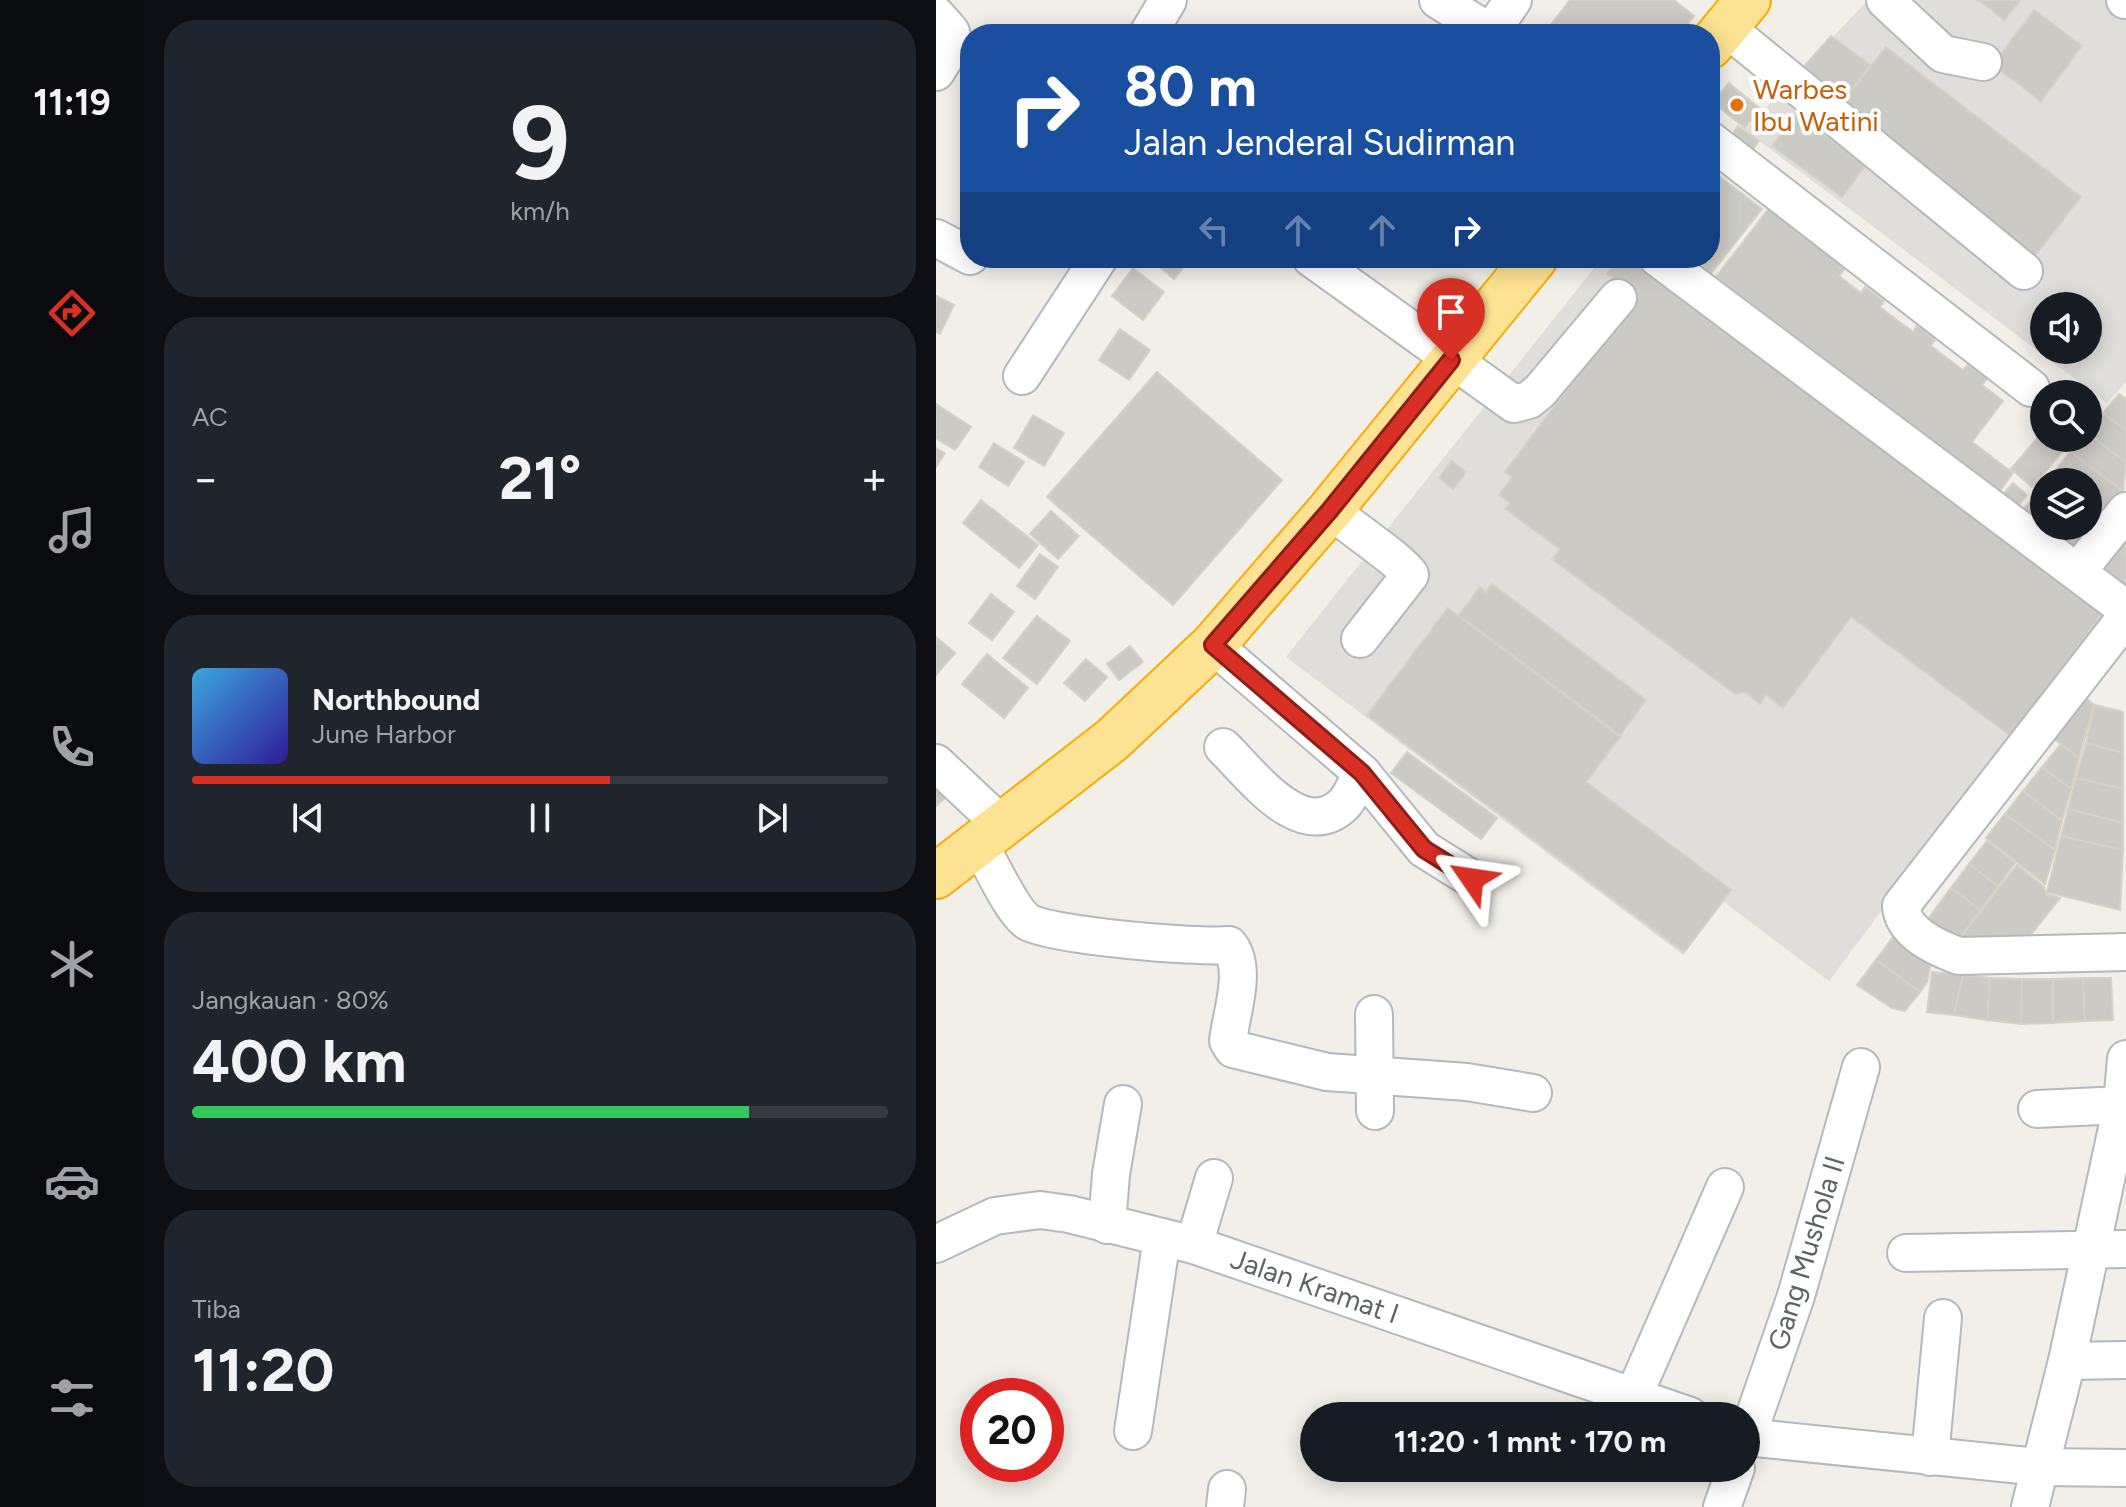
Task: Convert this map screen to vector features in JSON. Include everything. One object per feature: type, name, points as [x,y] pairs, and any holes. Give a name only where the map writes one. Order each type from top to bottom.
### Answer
[{"type":"highway","points":[[936,876],[1112,740],[1213,645],[1330,510],[1527,268]]},
{"type":"street","points":[[1154,24],[1168,0]]},
{"type":"street","points":[[1438,0],[1477,24]]},
{"type":"street","points":[[1498,24],[1513,0]]},
{"type":"street","points":[[1885,0],[1943,54],[1983,62]]},
{"type":"street","points":[[936,15],[951,32],[954,43],[936,72]]},
{"type":"street","points":[[1728,24],[2024,271]]},
{"type":"street","points":[[1720,148],[2030,387]]},
{"type":"street","points":[[936,238],[960,251]]},
{"type":"street","points":[[1022,376],[1092,268]]},
{"type":"street","points":[[1325,268],[1514,404],[1529,400],[1618,298]]},
{"type":"street","points":[[1671,268],[2126,609]]},
{"type":"street","points":[[1330,510],[1362,538],[1406,567],[1410,575],[1360,639]]},
{"type":"street","points":[[2077,572],[2126,511]]},
{"type":"street","points":[[2126,617],[1901,906],[1911,929],[1938,948],[1959,956],[2126,952]]},
{"type":"street","points":[[1213,645],[1362,773],[1424,849],[1472,879]]},
{"type":"street","points":[[1223,747],[1277,801],[1309,817],[1328,815],[1345,804],[1362,773]]},
{"type":"street","points":[[936,763],[991,834],[1016,907],[1030,923],[1128,939],[1229,945],[1237,955],[1238,969],[1228,1041],[1233,1049],[1327,1072],[1467,1082],[1533,1093]]},
{"type":"street","points":[[1374,1014],[1375,1111]]},
{"type":"street","points":[[2030,1507],[2067,1361],[2089,1250],[2124,1105],[2126,1059]]},
{"type":"street","name":"Gang Mushola II","points":[[1759,1402],[1796,1296],[1861,1067]]},
{"type":"street","points":[[1107,1225],[1111,1174],[1123,1104]]},
{"type":"street","points":[[2037,1109],[2124,1105]]},
{"type":"street","points":[[1133,1431],[1178,1242],[1214,1178]]},
{"type":"street","points":[[1634,1395],[1725,1187]]},
{"type":"street","name":"Jalan Kramat I","points":[[936,1244],[995,1216],[1017,1212],[1069,1214],[1178,1242],[1653,1402]]},
{"type":"street","points":[[1906,1253],[2126,1249]]},
{"type":"street","points":[[1930,1457],[1943,1318]]},
{"type":"street","points":[[2067,1361],[2126,1360]]},
{"type":"street","points":[[1760,1439],[2039,1467],[2126,1468]]},
{"type":"street","points":[[1722,1507],[1731,1482]]},
{"type":"shaded area","points":[[1868,0],[2126,0],[2126,382],[2107,403],[2102,399],[2102,380],[2077,380],[2055,364],[2102,364],[2102,292],[2030,292],[2030,345],[1745,130]]},
{"type":"shaded area","points":[[1594,268],[1651,268],[2109,607],[1829,981],[1724,902],[1683,955],[1286,657]]},
{"type":"building","points":[[1570,0],[1674,0],[1694,16],[1688,24],[1552,24]]},
{"type":"building","points":[[1979,0],[2020,0],[2004,20]]},
{"type":"building","points":[[2034,10],[2082,46],[2041,101],[1993,65]]},
{"type":"building","points":[[1831,36],[1870,65],[1840,104],[1801,70]]},
{"type":"building","points":[[1886,47],[2081,197],[2033,258],[1838,108]]},
{"type":"building","name":"Warbes Ibu Watini","points":[[1729,83],[1760,109],[1745,128],[1720,108],[1720,94]]},
{"type":"building","points":[[1796,114],[1866,165],[1842,197],[1772,146]]},
{"type":"building","points":[[1738,126],[1759,141],[1749,155],[1728,140]]},
{"type":"building","points":[[1720,177],[1762,209],[1720,262]]},
{"type":"building","points":[[1773,203],[1850,262],[1839,276],[1861,293],[1865,287],[1884,301],[1880,307],[1913,332],[1917,326],[1935,340],[1931,346],[1963,370],[1968,365],[1987,379],[1982,385],[2003,401],[1972,442],[2013,473],[1999,492],[1716,277]]},
{"type":"building","points":[[1133,268],[1164,292],[1143,320],[1112,296]]},
{"type":"building","points":[[1161,268],[1183,268],[1174,279]]},
{"type":"building","points":[[1612,268],[1646,268],[2106,609],[2011,736],[1851,617],[1783,708],[1766,695],[1760,704],[1745,692],[1735,694],[1552,559],[1560,549],[1505,509],[1510,503],[1499,495],[1512,477],[1505,472],[1637,296],[1607,274]]},
{"type":"building","points":[[1697,268],[1715,268],[1708,277]]},
{"type":"building","points":[[936,296],[954,305],[940,334],[936,332]]},
{"type":"building","points":[[1120,329],[1150,350],[1129,380],[1099,360]]},
{"type":"building","points":[[1157,372],[1282,480],[1173,605],[1047,497]]},
{"type":"building","points":[[2119,394],[2126,399],[2126,430],[2103,413]]},
{"type":"building","points":[[936,404],[971,427],[955,450],[936,438]]},
{"type":"building","points":[[2102,414],[2126,430],[2126,462],[2102,444]]},
{"type":"building","points":[[1033,415],[1064,433],[1044,466],[1014,448]]},
{"type":"building","points":[[994,443],[1024,462],[1008,486],[979,467]]},
{"type":"building","points":[[2102,444],[2126,462],[2123,491],[2102,476],[2102,468],[2092,468],[2070,452],[2102,452]]},
{"type":"building","points":[[2030,447],[2030,452],[2062,452],[2048,468],[2030,468],[2030,485],[2011,469]]},
{"type":"building","points":[[936,448],[945,453],[936,467]]},
{"type":"building","points":[[2070,452],[2092,468],[2057,468]]},
{"type":"building","points":[[1452,461],[1466,472],[1453,489],[1439,478]]},
{"type":"building","points":[[2102,476],[2123,491],[2108,511],[2102,507]]},
{"type":"building","points":[[2013,483],[2027,495],[2015,509],[2001,497]]},
{"type":"building","points":[[981,500],[1038,545],[1019,568],[963,523]]},
{"type":"building","points":[[2030,502],[2030,517],[2022,511]]},
{"type":"building","points":[[1051,511],[1079,536],[1058,559],[1030,534]]},
{"type":"building","points":[[2126,529],[2126,556],[2113,546]]},
{"type":"building","points":[[2062,540],[2087,540],[2078,552]]},
{"type":"building","points":[[2113,546],[2126,556],[2126,588],[2098,566]]},
{"type":"building","points":[[1040,554],[1058,567],[1035,599],[1017,586]]},
{"type":"building","points":[[1492,584],[1646,700],[1620,735],[1459,615],[1480,587],[1486,593]]},
{"type":"building","points":[[991,594],[1014,612],[992,640],[969,623]]},
{"type":"building","points":[[1448,608],[1620,737],[1586,782],[1731,890],[1684,952],[1367,715]]},
{"type":"building","points":[[1037,616],[1070,641],[1037,684],[1003,658]]},
{"type":"building","points":[[936,637],[955,653],[936,675]]},
{"type":"building","points":[[1130,646],[1143,662],[1119,680],[1107,664]]},
{"type":"building","points":[[987,654],[1028,688],[1004,718],[962,684]]},
{"type":"building","points":[[1086,659],[1107,677],[1085,701],[1064,683]]},
{"type":"building","points":[[2081,694],[2094,705],[2079,758],[2049,735]]},
{"type":"building","points":[[2095,705],[2123,712],[2123,753],[2086,743]]},
{"type":"building","points":[[2086,743],[2123,753],[2123,789],[2076,778]]},
{"type":"building","points":[[2061,744],[2079,758],[2071,789],[2042,767]]},
{"type":"building","points":[[1407,752],[1497,818],[1481,839],[1391,773]]},
{"type":"building","points":[[2042,767],[2071,789],[2062,821],[2023,791]]},
{"type":"building","points":[[936,773],[953,791],[936,806]]},
{"type":"building","points":[[2076,778],[2123,789],[2123,823],[2068,809]]},
{"type":"building","points":[[2023,791],[2062,821],[2055,850],[2005,814]]},
{"type":"building","points":[[2068,809],[2123,823],[2123,850],[2061,836]]},
{"type":"building","points":[[2005,814],[2055,850],[2045,884],[1986,838]]},
{"type":"building","points":[[2061,836],[2123,850],[2120,910],[2047,892]]},
{"type":"building","points":[[1987,841],[2015,863],[1998,886],[1969,864]]},
{"type":"building","points":[[1969,864],[1998,886],[1980,910],[1951,888]]},
{"type":"building","points":[[2017,865],[2044,887],[2046,894],[2060,898],[2025,942],[1959,940]]},
{"type":"building","points":[[1951,888],[1980,910],[1957,941],[1928,919]]},
{"type":"building","points":[[1899,929],[1933,953],[1927,982],[1920,992],[1876,960]]},
{"type":"building","points":[[1876,960],[1920,992],[1905,1011],[1892,1008],[1857,985]]},
{"type":"building","points":[[1932,972],[1963,975],[1954,1015],[1927,1012]]},
{"type":"building","points":[[1963,975],[1990,978],[1987,1020],[1954,1015]]},
{"type":"building","points":[[1990,978],[2022,979],[2021,1024],[1987,1020]]},
{"type":"building","points":[[2083,978],[2085,1021],[2053,1023],[2053,979]]},
{"type":"building","points":[[2083,978],[2111,978],[2113,1020],[2085,1021]]},
{"type":"building","points":[[2022,979],[2053,979],[2053,1023],[2021,1024]]},
{"type":"place","name":"Warbes Ibu Watini","points":[[1737,105]]},
{"type":"route","points":[[1451,360],[1330,510],[1213,645],[1362,773],[1424,849],[1472,879]]}]
